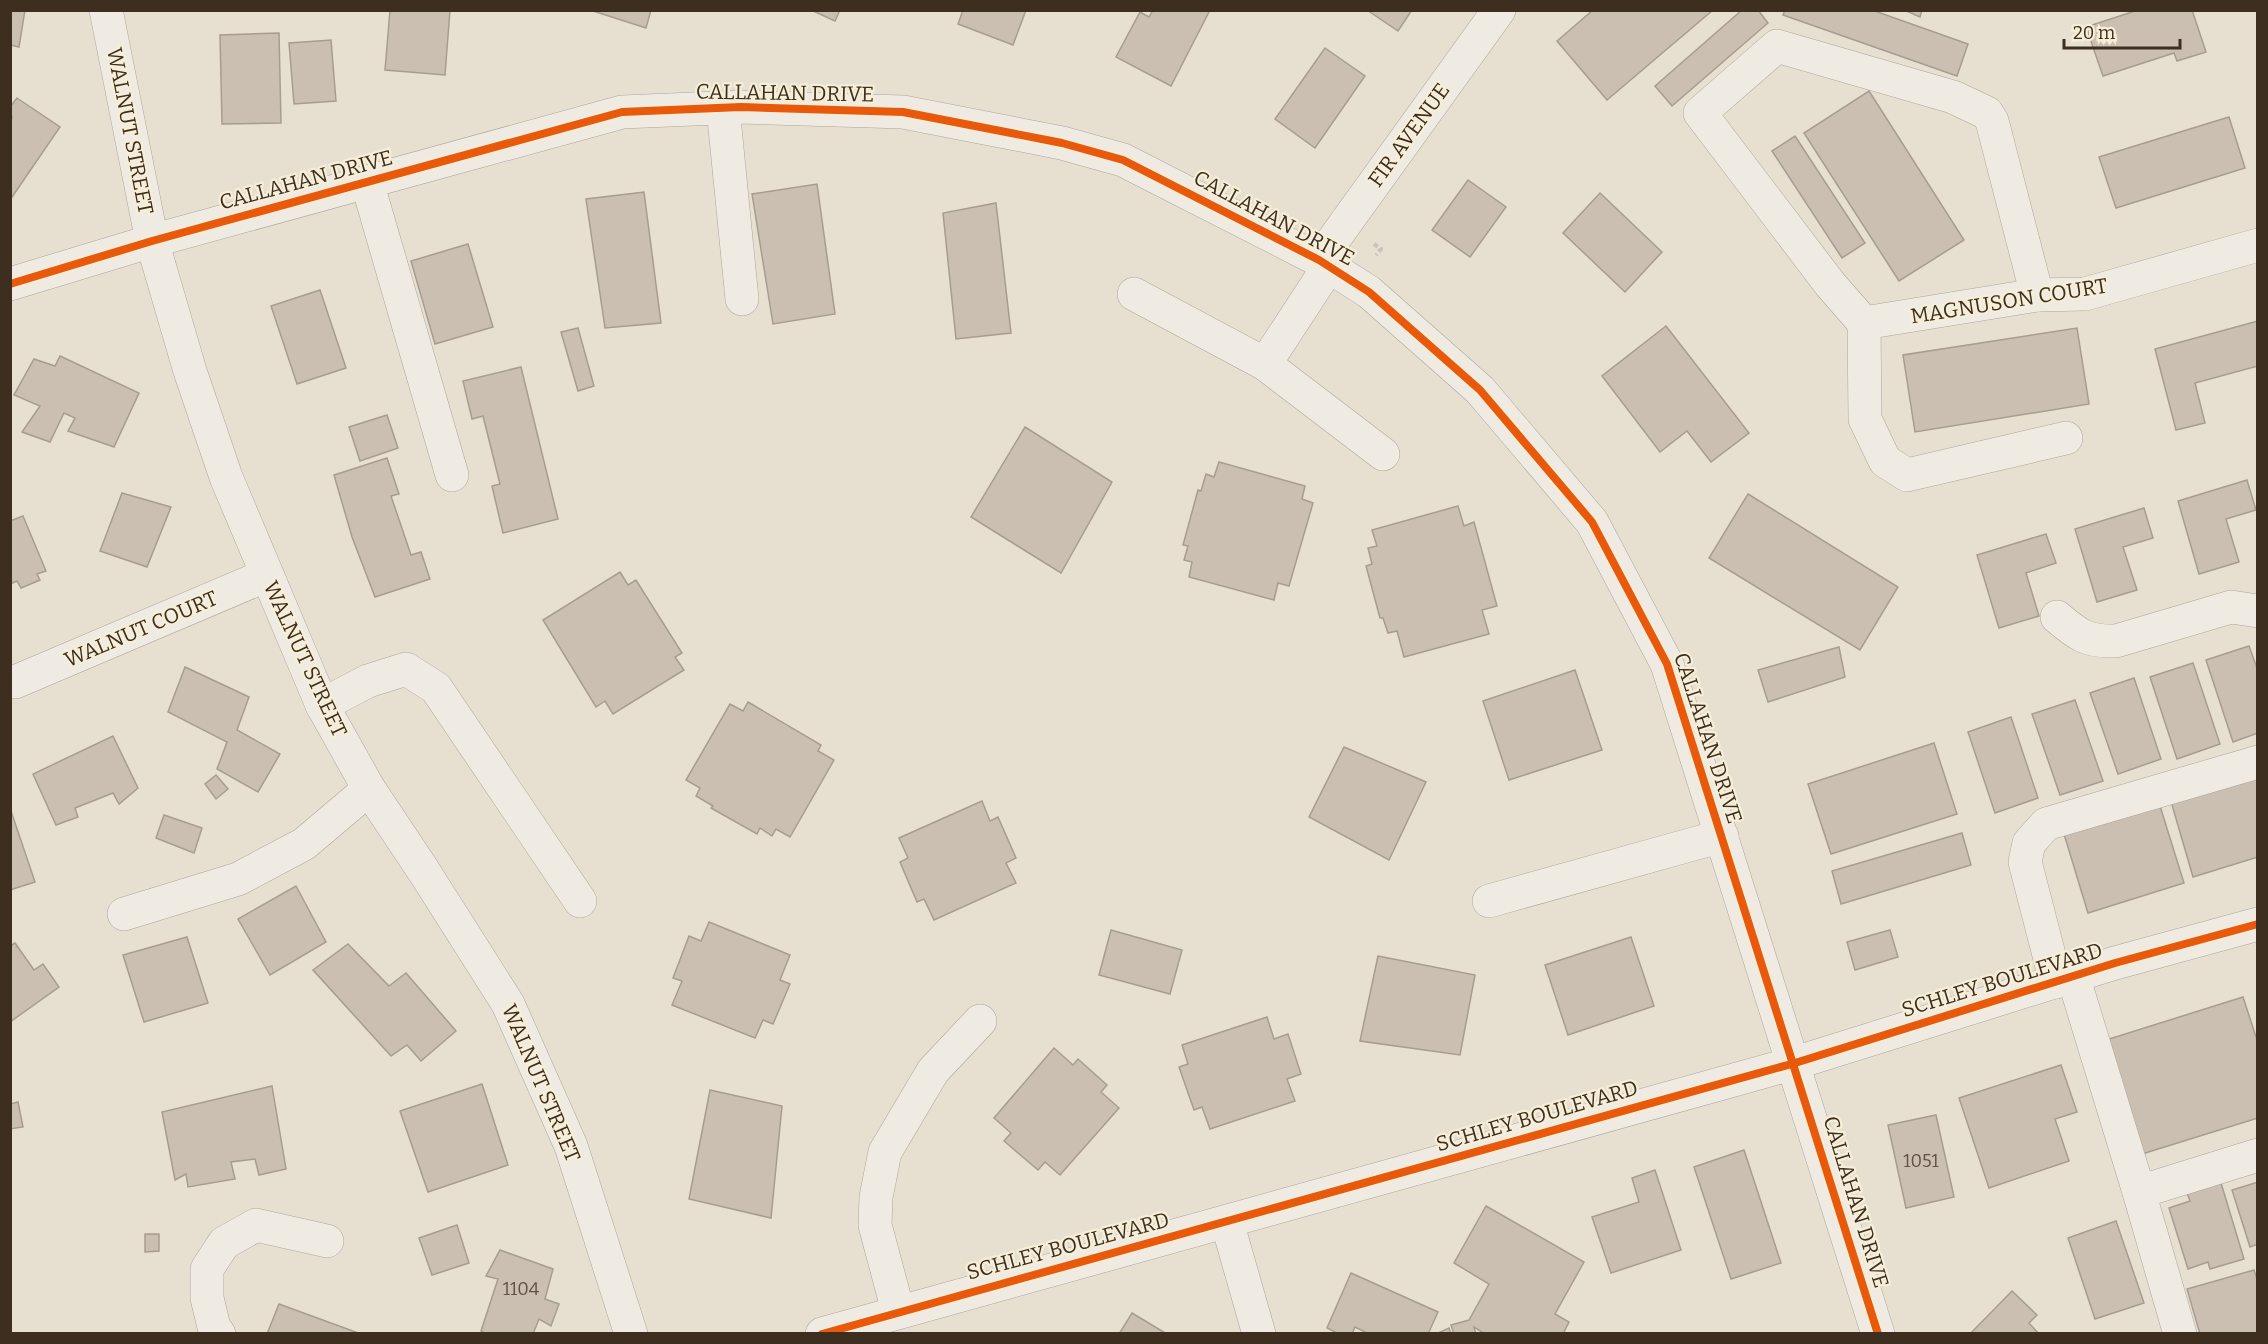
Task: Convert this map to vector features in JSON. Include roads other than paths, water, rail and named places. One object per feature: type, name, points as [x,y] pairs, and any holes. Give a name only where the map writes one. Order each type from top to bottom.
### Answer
[{"type":"street","name":"WALNUT STREET","points":[[106,10],[152,241],[190,371],[226,477],[322,705],[369,789],[508,1004],[571,1146],[631,1334]]},
{"type":"street","name":"FIR AVENUE","points":[[1265,364],[1324,262],[1499,10]]},
{"type":"street","points":[[2037,295],[1992,121],[1987,112],[1953,97],[1777,46],[1700,113],[1830,284],[1864,323],[1865,419],[1885,461],[1907,475],[2066,438]]},
{"type":"street","name":"CALLAHAN DRIVE","points":[[10,284],[152,241],[622,112],[723,108],[903,112],[1062,143],[1123,160],[1324,262],[1369,292],[1480,390],[1592,522],[1667,664],[1878,1334]]},
{"type":"street","points":[[723,108],[742,299]]},
{"type":"street","points":[[367,182],[452,475]]},
{"type":"street","name":"MAGNUSON COURT","points":[[1864,323],[2037,295],[2085,294],[2258,245]]},
{"type":"street","points":[[1134,294],[1265,364],[1383,454]]},
{"type":"street","name":"WALNUT COURT","points":[[15,682],[267,575]]},
{"type":"street","points":[[2057,617],[2079,636],[2100,641],[2116,640],[2231,607],[2258,611]]},
{"type":"street","points":[[322,705],[368,681],[405,669],[436,688],[580,901]]},
{"type":"street","points":[[2180,1334],[2139,1192],[2025,862],[2029,843],[2046,824],[2258,762]]},
{"type":"street","points":[[124,914],[238,879],[304,844],[369,789]]},
{"type":"street","points":[[1489,901],[1722,836]]},
{"type":"street","name":"SCHLEY BOULEVARD","points":[[822,1334],[1794,1063],[2065,979],[2258,924]]},
{"type":"street","points":[[898,1311],[875,1225],[876,1197],[885,1152],[933,1071],[980,1021]]},
{"type":"street","points":[[2139,1192],[2258,1155]]},
{"type":"street","points":[[1227,1222],[1259,1334]]},
{"type":"street","points":[[219,1334],[214,1327],[207,1298],[207,1269],[224,1243],[256,1225],[327,1241]]}]
